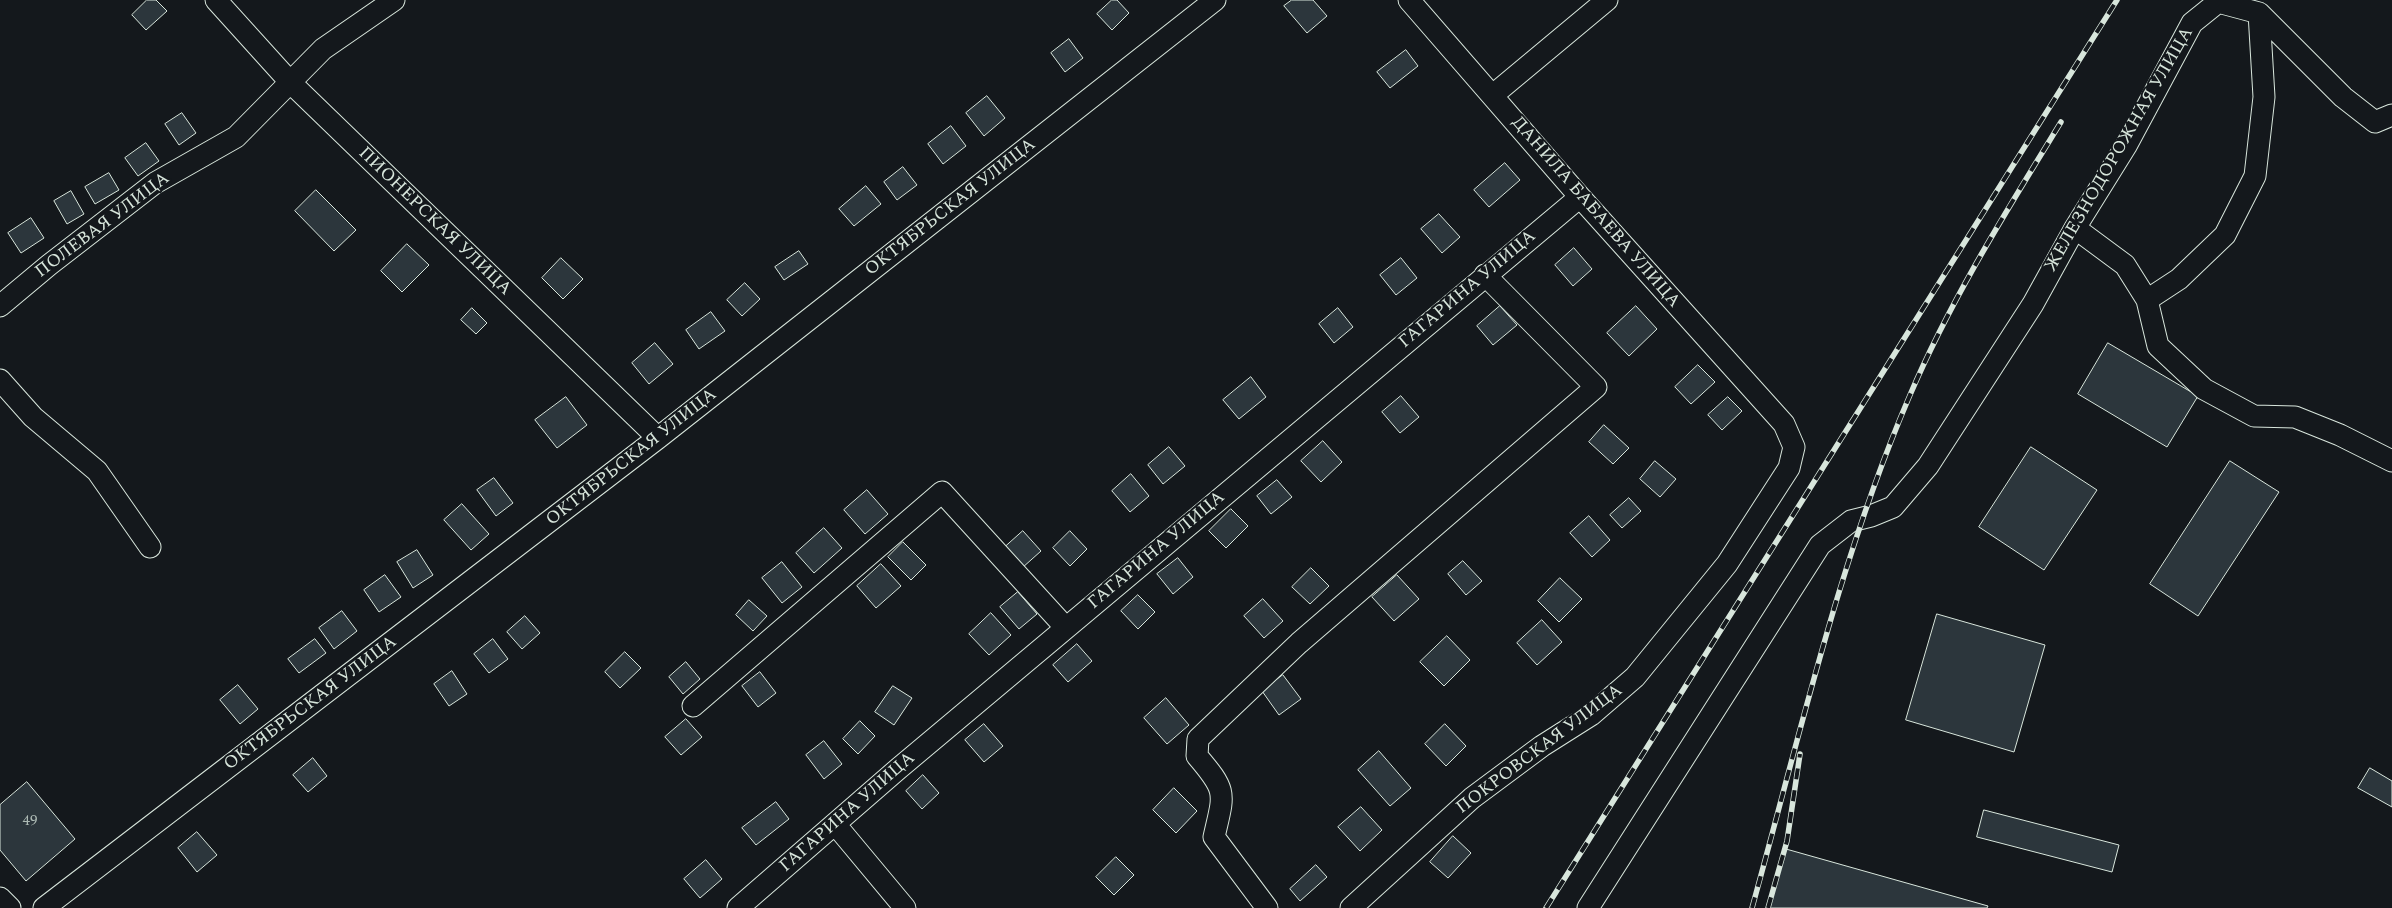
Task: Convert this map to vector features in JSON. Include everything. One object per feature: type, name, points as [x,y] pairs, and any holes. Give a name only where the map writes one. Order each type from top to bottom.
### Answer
[{"type":"street","name":"ПИОНЕРСКАЯ УЛИЦА","points":[[216,0],[291,83],[658,438]]},
{"type":"street","name":"ПОЛЕВАЯ УЛИЦА","points":[[0,306],[49,265],[155,183],[236,137],[291,83],[323,48],[394,0]]},
{"type":"street","name":"ОКТЯБРЬСКАЯ УЛИЦА","points":[[44,908],[658,438],[1215,0]]},
{"type":"street","name":"ДАНИЛА БАБАЕВА УЛИЦА","points":[[1409,0],[1580,197],[1784,424]]},
{"type":"street","points":[[1493,95],[1607,0]]},
{"type":"street","name":"ЖЕЛЕЗНОДОРОЖНАЯ УЛИЦА","points":[[1588,908],[1820,545],[1850,521],[1871,516],[1893,507],[1928,466],[2033,304],[2075,228],[2126,146],[2192,23],[2218,2],[2259,13],[2343,97],[2375,122],[2392,116]]},
{"type":"street","points":[[2147,300],[2179,279],[2226,235],[2255,176],[2264,97],[2259,13]]},
{"type":"street","name":"ГАГАРИНА УЛИЦА","points":[[738,908],[1066,628],[1580,197]]},
{"type":"street","points":[[2075,228],[2126,265],[2147,300],[2158,346],[2204,389],[2254,416],[2295,417],[2340,435],[2392,461]]},
{"type":"street","points":[[1267,908],[1214,837],[1223,797],[1216,777],[1197,756],[1198,739],[1299,643],[1596,388],[1485,275]]},
{"type":"street","points":[[0,380],[33,416],[97,471],[150,547]]},
{"type":"street","name":"ПОКРОВСКАЯ УЛИЦА","points":[[1351,908],[1472,798],[1542,746],[1591,715],[1635,677],[1727,564],[1788,468],[1794,447],[1784,424]]},
{"type":"street","points":[[693,706],[942,492],[1066,628]]},
{"type":"street","points":[[835,824],[905,908]]},
{"type":"street","points":[[0,898],[10,908]]},
{"type":"building","points":[[147,0],[156,0],[167,11],[146,30],[132,15]]},
{"type":"building","points":[[1112,0],[1117,0],[1129,13],[1112,30],[1097,14]]},
{"type":"building","points":[[1292,0],[1313,0],[1327,16],[1307,33],[1284,6]]},
{"type":"building","points":[[1069,39],[1083,58],[1065,72],[1051,53]]},
{"type":"building","points":[[1406,50],[1418,66],[1390,88],[1377,72]]},
{"type":"building","points":[[987,96],[1005,118],[984,136],[966,113]]},
{"type":"building","points":[[182,113],[196,133],[179,145],[165,124]]},
{"type":"building","points":[[951,126],[966,146],[943,164],[928,144]]},
{"type":"building","points":[[146,143],[159,161],[138,176],[125,158]]},
{"type":"building","points":[[1505,163],[1520,180],[1489,207],[1474,190]]},
{"type":"building","points":[[903,167],[917,185],[897,200],[884,182]]},
{"type":"building","points":[[109,173],[119,190],[95,204],[85,187]]},
{"type":"building","points":[[866,186],[881,204],[854,226],[839,209]]},
{"type":"building","points":[[316,190],[356,230],[334,251],[295,211]]},
{"type":"building","points":[[71,191],[84,214],[67,224],[54,201]]},
{"type":"building","points":[[1439,214],[1460,237],[1442,253],[1421,229]]},
{"type":"building","points":[[31,218],[44,238],[21,253],[8,233]]},
{"type":"building","points":[[407,244],[429,265],[402,292],[381,271]]},
{"type":"building","points":[[1574,248],[1592,269],[1573,286],[1555,265]]},
{"type":"building","points":[[799,251],[808,264],[784,280],[775,267]]},
{"type":"building","points":[[561,258],[583,279],[563,299],[542,278]]},
{"type":"building","points":[[1401,258],[1417,278],[1396,295],[1380,275]]},
{"type":"building","points":[[745,283],[760,299],[742,316],[727,300]]},
{"type":"building","points":[[1500,306],[1517,325],[1493,345],[1477,326]]},
{"type":"building","points":[[1636,306],[1657,329],[1629,356],[1607,333]]},
{"type":"building","points":[[472,308],[487,323],[476,334],[461,320]]},
{"type":"building","points":[[1338,308],[1353,327],[1334,343],[1319,324]]},
{"type":"building","points":[[711,312],[725,331],[699,349],[686,330]]},
{"type":"building","points":[[655,343],[673,364],[649,384],[632,363]]},
{"type":"building","points":[[2108,343],[2198,396],[2167,447],[2078,394]]},
{"type":"building","points":[[1698,365],[1715,382],[1691,404],[1675,387]]},
{"type":"building","points":[[1251,377],[1266,397],[1239,419],[1223,400]]},
{"type":"building","points":[[1401,396],[1419,417],[1400,433],[1382,412]]},
{"type":"building","points":[[566,397],[587,425],[557,448],[535,420]]},
{"type":"building","points":[[1728,397],[1742,411],[1722,430],[1708,415]]},
{"type":"building","points":[[1604,425],[1629,448],[1613,464],[1589,442]]},
{"type":"building","points":[[1323,441],[1342,462],[1321,482],[1301,461]]},
{"type":"building","points":[[1169,447],[1185,466],[1163,484],[1148,465]]},
{"type":"building","points":[[2031,447],[2097,490],[2044,570],[1979,527]]},
{"type":"building","points":[[1655,461],[1676,479],[1660,497],[1640,479]]},
{"type":"building","points":[[2230,461],[2279,492],[2198,616],[2150,584]]},
{"type":"building","points":[[1131,474],[1149,496],[1130,512],[1112,491]]},
{"type":"building","points":[[494,478],[513,503],[496,516],[477,490]]},
{"type":"building","points":[[1277,480],[1292,497],[1271,514],[1257,496]]},
{"type":"building","points":[[867,490],[888,514],[865,534],[844,510]]},
{"type":"building","points":[[1629,498],[1641,511],[1622,528],[1610,515]]},
{"type":"building","points":[[462,504],[489,534],[471,550],[444,520]]},
{"type":"building","points":[[1231,509],[1248,526],[1226,548],[1209,531]]},
{"type":"building","points":[[1589,516],[1610,540],[1592,557],[1570,533]]},
{"type":"building","points":[[824,528],[842,548],[814,573],[796,553]]},
{"type":"building","points":[[1023,531],[1041,551],[1022,568],[1004,548]]},
{"type":"building","points":[[1070,531],[1087,549],[1070,566],[1053,548]]},
{"type":"building","points":[[903,542],[926,565],[911,580],[888,557]]},
{"type":"building","points":[[417,550],[433,575],[413,588],[397,562]]},
{"type":"building","points":[[1178,558],[1193,577],[1173,594],[1157,574]]},
{"type":"building","points":[[1463,561],[1482,581],[1466,595],[1448,574]]},
{"type":"building","points":[[782,562],[802,587],[782,603],[762,578]]},
{"type":"building","points":[[881,564],[901,586],[876,608],[857,586]]},
{"type":"building","points":[[1311,568],[1329,586],[1310,604],[1292,587]]},
{"type":"building","points":[[385,575],[401,597],[379,612],[364,590]]},
{"type":"building","points":[[1397,575],[1419,599],[1394,621],[1372,597]]},
{"type":"building","points":[[1560,578],[1582,599],[1559,622],[1538,601]]},
{"type":"building","points":[[1018,592],[1037,614],[1019,629],[1000,607]]},
{"type":"building","points":[[1138,595],[1155,612],[1138,629],[1121,611]]},
{"type":"building","points":[[1263,599],[1283,621],[1264,638],[1244,616]]},
{"type":"building","points":[[749,600],[767,616],[753,631],[736,615]]},
{"type":"building","points":[[342,611],[357,631],[334,649],[319,628]]},
{"type":"building","points":[[991,613],[1011,635],[989,655],[969,634]]},
{"type":"building","points":[[1937,614],[2045,645],[2014,752],[1906,720]]},
{"type":"building","points":[[525,616],[540,633],[522,649],[507,632]]},
{"type":"building","points":[[1542,620],[1562,642],[1537,665],[1517,643]]},
{"type":"building","points":[[1447,636],[1470,660],[1444,686],[1420,662]]},
{"type":"building","points":[[315,639],[326,653],[299,673],[288,659]]},
{"type":"building","points":[[493,639],[508,659],[489,673],[474,654]]},
{"type":"building","points":[[1077,644],[1092,661],[1068,682],[1053,665]]},
{"type":"building","points":[[625,652],[641,668],[620,688],[605,672]]},
{"type":"building","points":[[686,662],[700,679],[683,694],[669,677]]},
{"type":"building","points":[[452,671],[467,694],[449,706],[434,684]]},
{"type":"building","points":[[760,672],[776,693],[758,707],[742,686]]},
{"type":"building","points":[[1283,675],[1301,699],[1279,715],[1262,691]]},
{"type":"building","points":[[238,685],[258,709],[240,724],[220,700]]},
{"type":"building","points":[[893,686],[912,698],[894,725],[875,712]]},
{"type":"building","points":[[1166,698],[1189,725],[1167,744],[1144,718]]},
{"type":"building","points":[[686,719],[702,737],[681,755],[665,737]]},
{"type":"building","points":[[860,721],[875,736],[858,754],[843,739]]},
{"type":"building","points":[[984,724],[1003,746],[984,762],[965,740]]},
{"type":"building","points":[[1445,724],[1466,746],[1446,766],[1425,744]]},
{"type":"building","points":[[824,741],[842,764],[824,779],[806,755]]},
{"type":"building","points":[[1379,751],[1411,788],[1390,806],[1358,770]]},
{"type":"building","points":[[313,758],[327,776],[308,792],[293,775]]},
{"type":"building","points":[[2370,768],[2392,781],[2392,807],[2358,788]]},
{"type":"building","points":[[923,775],[939,793],[922,809],[906,791]]},
{"type":"building","points":[[27,782],[75,839],[26,881],[0,850],[0,805]]},
{"type":"building","points":[[1174,788],[1197,811],[1176,833],[1153,810]]},
{"type":"building","points":[[776,802],[789,819],[756,845],[742,828]]},
{"type":"building","points":[[1361,807],[1382,830],[1360,851],[1338,827]]},
{"type":"building","points":[[1984,810],[2119,845],[2112,872],[1977,837]]},
{"type":"building","points":[[197,832],[217,855],[197,872],[178,848]]},
{"type":"building","points":[[1453,836],[1471,853],[1448,878],[1430,862]]},
{"type":"building","points":[[1786,849],[1988,906],[1987,908],[1770,908]]},
{"type":"building","points":[[1116,857],[1134,875],[1114,895],[1096,877]]},
{"type":"building","points":[[706,860],[722,879],[700,898],[684,879]]},
{"type":"building","points":[[1316,865],[1327,877],[1300,901],[1290,889]]},
{"type":"railway","points":[[1546,908],[2117,0]]},
{"type":"railway","points":[[1752,908],[1822,648],[1862,520],[1885,457],[1910,395],[1943,324],[2020,188],[2061,122]]},
{"type":"railway","points":[[1768,908],[1787,841],[1800,754]]}]
